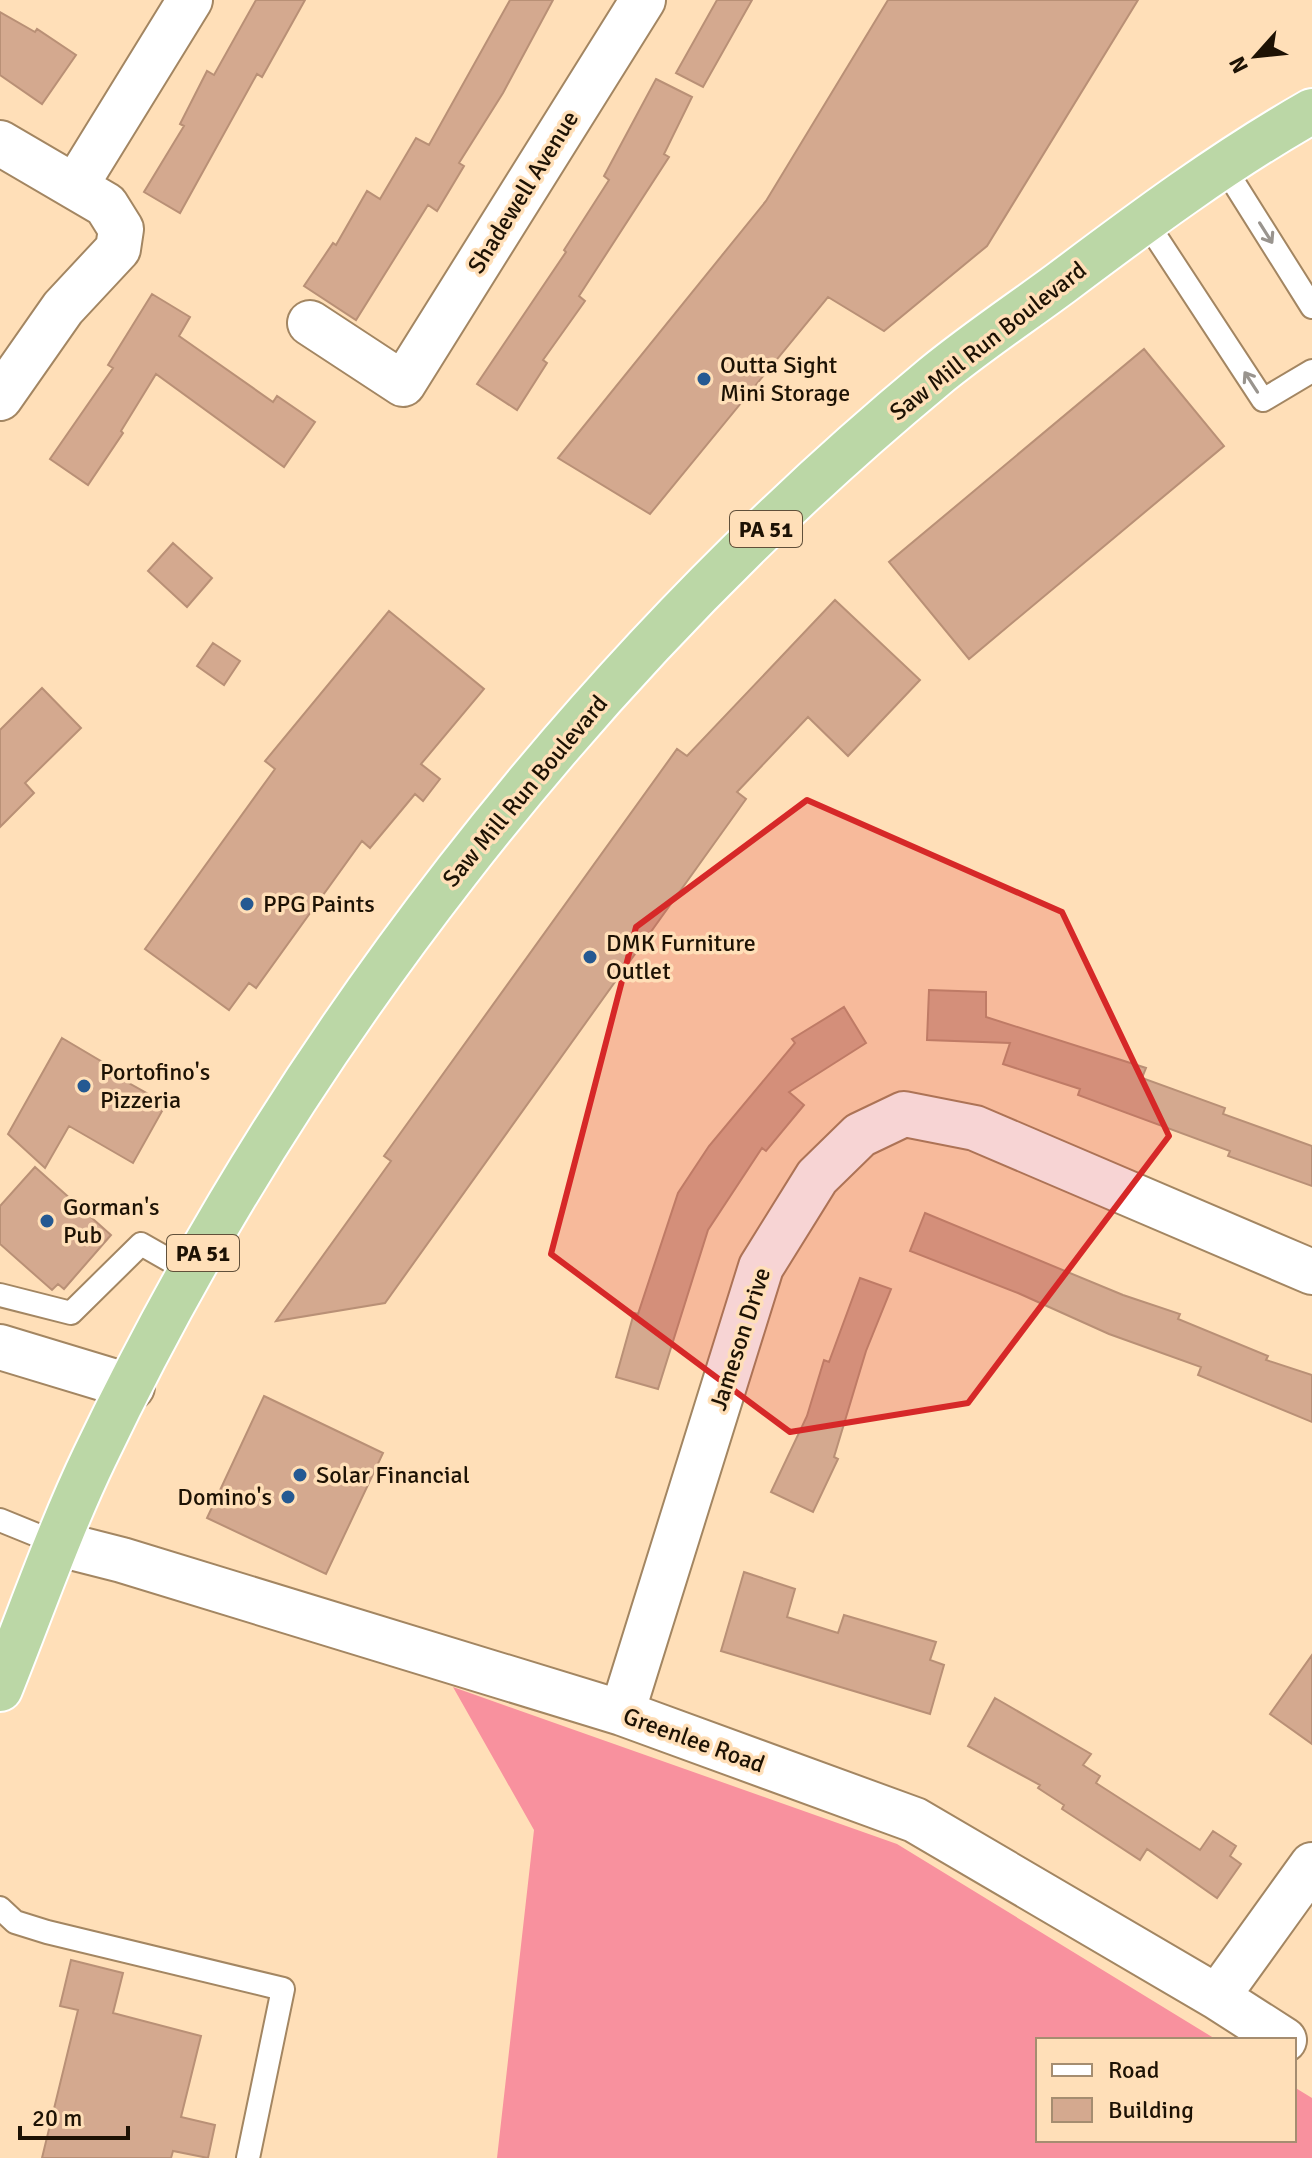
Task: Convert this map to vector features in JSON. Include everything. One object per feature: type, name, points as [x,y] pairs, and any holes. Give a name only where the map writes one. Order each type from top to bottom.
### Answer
[{"type":"highway","name":"Saw Mill Run Boulevard","points":[[0,1689],[95,1457],[192,1273],[322,1055],[443,886],[572,733],[739,554],[935,376],[1145,220],[1312,111]]},
{"type":"street","points":[[76,185],[190,0]]},
{"type":"street","name":"Shadewell Avenue","points":[[310,323],[403,384],[643,0]]},
{"type":"street","points":[[0,143],[106,205],[121,229],[118,249],[63,308],[0,398]]},
{"type":"street","name":"Jameson Drive","points":[[622,1713],[761,1267],[817,1177],[860,1135],[904,1114],[975,1128],[1312,1272]]},
{"type":"street","points":[[0,1347],[132,1387]]},
{"type":"street","name":"Greenlee Road","points":[[59,1544],[122,1560],[622,1713],[915,1820],[1217,1997],[1281,2038]]},
{"type":"street","points":[[1217,1997],[1312,1865]]},
{"type":"lane","points":[[1224,167],[1312,307]]},
{"type":"lane","points":[[1145,220],[1263,400],[1312,371]]},
{"type":"lane","points":[[0,1295],[71,1313],[141,1244],[192,1273]]},
{"type":"lane","points":[[0,1520],[59,1544]]},
{"type":"lane","points":[[5,1919],[283,1989],[248,2158]]},
{"type":"highlighted area","points":[[807,800],[1062,912],[1169,1136],[968,1403],[790,1432],[551,1254],[636,927]]},
{"type":"shaded area","points":[[453,1687],[897,1844],[1214,2038],[1036,2038],[1036,2142],[1296,2142],[1296,2088],[1312,2098],[1312,2158],[497,2158],[534,1830]]},
{"type":"building","points":[[256,0],[305,0],[262,77],[257,74],[180,213],[144,192],[184,126],[180,124],[207,71],[214,75]]},
{"type":"building","points":[[510,0],[553,0],[503,93],[459,163],[464,166],[437,211],[428,205],[356,320],[304,286],[333,243],[336,245],[367,191],[380,199],[416,138],[429,145]]},
{"type":"building","points":[[717,0],[752,0],[703,87],[676,73]]},
{"type":"building","points":[[888,0],[1138,0],[987,246],[884,331],[828,297],[650,514],[558,458],[766,201]]},
{"type":"building","points":[[0,12],[35,32],[37,29],[76,55],[42,104],[0,75]]},
{"type":"building","points":[[656,79],[692,97],[664,154],[669,157],[579,296],[585,301],[543,360],[547,363],[517,410],[477,384],[566,252],[564,250],[609,180],[604,176]]},
{"type":"building","points":[[152,294],[190,317],[179,336],[273,402],[277,396],[315,422],[284,467],[156,374],[121,431],[123,433],[88,485],[50,459],[113,368],[108,365]]},
{"type":"building","points":[[1144,349],[1224,446],[969,659],[889,562]]},
{"type":"building","points":[[173,543],[212,578],[187,607],[148,571]]},
{"type":"building","points":[[835,600],[920,680],[848,756],[808,717],[737,792],[746,799],[385,1303],[276,1321],[391,1161],[384,1156],[677,749],[687,756]]},
{"type":"building","points":[[389,611],[484,689],[421,764],[440,779],[423,801],[415,794],[370,848],[362,841],[256,988],[249,983],[229,1010],[145,949],[275,769],[265,761]]},
{"type":"building","points":[[213,643],[240,661],[224,685],[197,666]]},
{"type":"building","points":[[42,688],[81,728],[25,783],[34,793],[0,827],[0,730]]},
{"type":"building","points":[[929,990],[986,992],[986,1017],[1146,1068],[1142,1078],[1225,1108],[1223,1114],[1312,1146],[1312,1186],[1228,1156],[1230,1151],[1078,1095],[1080,1089],[1003,1064],[1010,1043],[927,1040]]},
{"type":"building","points":[[844,1007],[866,1043],[789,1092],[804,1105],[766,1151],[762,1148],[708,1230],[658,1389],[616,1377],[634,1313],[638,1314],[678,1193],[709,1146],[795,1043],[792,1039]]},
{"type":"building","name":"Portofino's Pizzeria","points":[[62,1038],[104,1063],[102,1068],[166,1104],[133,1163],[69,1126],[45,1168],[8,1134]]},
{"type":"building","name":"Gorman's Pub","points":[[35,1167],[111,1235],[64,1289],[58,1284],[52,1290],[0,1244],[0,1206]]},
{"type":"building","points":[[925,1213],[1123,1295],[1180,1314],[1178,1319],[1268,1356],[1266,1360],[1312,1375],[1312,1422],[1198,1375],[1201,1367],[1109,1334],[1018,1293],[910,1251]]},
{"type":"building","points":[[860,1278],[891,1289],[866,1351],[834,1457],[838,1459],[813,1512],[771,1492],[807,1416],[824,1360],[829,1362]]},
{"type":"building","points":[[264,1396],[383,1453],[326,1574],[207,1518]]},
{"type":"building","points":[[744,1572],[795,1589],[787,1617],[838,1633],[844,1615],[936,1642],[930,1660],[944,1665],[930,1714],[721,1651]]},
{"type":"building","points":[[1312,1655],[1312,1744],[1270,1714]]},
{"type":"building","points":[[995,1698],[1091,1754],[1083,1765],[1100,1776],[1096,1783],[1200,1850],[1213,1831],[1236,1846],[1230,1856],[1241,1864],[1217,1898],[1147,1849],[1140,1860],[1062,1809],[1064,1805],[1038,1788],[1040,1785],[968,1746]]},
{"type":"building","points":[[71,1960],[123,1973],[113,2013],[201,2036],[181,2117],[215,2125],[208,2158],[173,2151],[171,2158],[42,2158],[78,2010],[60,2006]]},
{"type":"place","name":"Outta Sight Mini Storage","points":[[704,379]]},
{"type":"place","name":"PPG Paints","points":[[247,904]]},
{"type":"place","name":"DMK Furniture Outlet","points":[[590,957]]},
{"type":"place","name":"Portofino's Pizzeria","points":[[84,1086]]},
{"type":"place","name":"Gorman's Pub","points":[[47,1221]]},
{"type":"place","name":"Solar Financial","points":[[300,1475]]},
{"type":"place","name":"Domino's","points":[[288,1497]]}]
